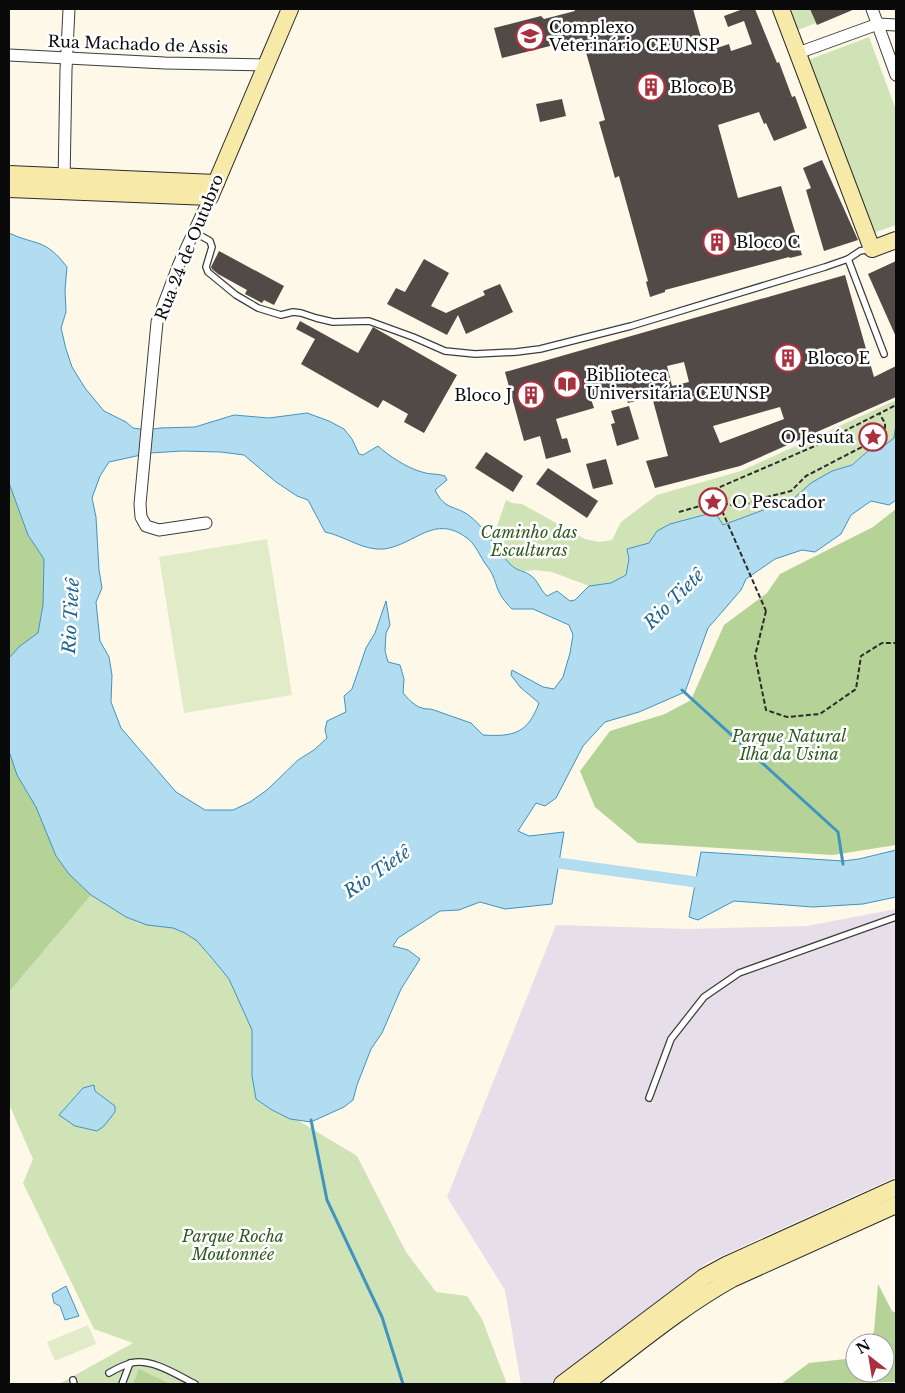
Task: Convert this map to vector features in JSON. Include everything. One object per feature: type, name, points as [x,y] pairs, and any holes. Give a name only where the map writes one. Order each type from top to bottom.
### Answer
[{"type":"main road","name":"Rua 24 de Outubro","points":[[213,190],[290,9]]},
{"type":"main road","points":[[782,9],[872,249],[896,240]]},
{"type":"main road","points":[[9,174],[64,184]]},
{"type":"main road","points":[[9,189],[64,184],[213,190]]},
{"type":"main road","points":[[562,1384],[704,1277],[726,1265],[896,1188]]},
{"type":"main road","points":[[585,1384],[717,1287],[896,1205]]},
{"type":"street","points":[[64,184],[69,9]]},
{"type":"street","points":[[872,9],[896,74]]},
{"type":"street","points":[[798,53],[878,24],[896,25]]},
{"type":"street","name":"Rua Machado de Assis","points":[[9,55],[165,63],[266,65]]},
{"type":"street","name":"Rua 24 de Outubro","points":[[206,523],[159,530],[146,526],[141,517],[140,504],[157,322],[179,264],[213,190]]},
{"type":"lane","points":[[194,232],[210,241],[212,247],[206,268],[208,272],[236,295],[258,308],[281,315],[301,313],[333,322],[370,321],[445,351],[475,354],[540,349],[622,328],[848,259],[860,251],[872,249]]},
{"type":"lane","points":[[848,259],[884,354]]},
{"type":"lane","points":[[649,1098],[671,1040],[704,997],[739,973],[896,917]]},
{"type":"lane","points":[[109,1373],[130,1363],[142,1361],[153,1364],[195,1384]]},
{"type":"lane","points":[[122,1384],[130,1363]]},
{"type":"path","points":[[896,405],[815,446],[713,490],[766,611],[755,656],[766,710],[787,717],[820,714],[856,689],[861,656],[882,643],[896,643]]},
{"type":"path","points":[[679,512],[707,504],[727,504],[738,507],[791,491],[806,476],[885,435],[885,423],[880,413]]},
{"type":"shaded area","points":[[896,909],[896,1177],[708,1262],[553,1384],[521,1384],[505,1290],[447,1197],[556,925],[688,929],[807,926]]},
{"type":"green space","points":[[787,9],[853,9],[795,31]]},
{"type":"green space","points":[[869,37],[896,110],[896,225],[873,233],[808,60]]},
{"type":"green space","name":"Caminho das Esculturas","points":[[896,400],[895,438],[885,445],[868,451],[851,465],[832,471],[811,483],[793,499],[722,525],[715,512],[670,524],[657,531],[649,543],[627,549],[629,559],[627,575],[611,583],[589,586],[552,572],[535,570],[519,572],[510,564],[492,541],[506,500],[522,504],[585,539],[599,542],[612,540],[621,522],[657,495],[741,471]]},
{"type":"green space","points":[[9,483],[28,535],[44,559],[43,605],[38,633],[20,646],[9,658]]},
{"type":"green space","name":"Parque Natural Ilha da Usina","points":[[896,509],[896,845],[833,855],[638,843],[595,807],[580,771],[610,731],[665,714],[691,700],[724,625],[767,593],[780,574],[873,527]]},
{"type":"green space","points":[[267,539],[292,695],[184,713],[159,557]]},
{"type":"green space","points":[[9,751],[17,775],[36,807],[56,856],[69,874],[91,895],[9,992]]},
{"type":"green space","name":"Parque Rocha Moutonnée","points":[[91,895],[126,917],[147,925],[173,928],[197,941],[229,979],[252,1030],[252,1076],[256,1099],[276,1113],[299,1121],[357,1156],[406,1252],[436,1292],[467,1296],[482,1319],[507,1384],[59,1384],[133,1343],[94,1329],[23,1183],[33,1159],[9,1104],[9,992]]},
{"type":"green space","points":[[878,1284],[892,1311],[896,1313],[896,1382],[895,1333],[873,1333]]},
{"type":"green space","points":[[88,1325],[96,1344],[55,1361],[47,1342]]},
{"type":"green space","points":[[845,1359],[845,1383],[781,1384],[809,1363]]},
{"type":"green space","points":[[139,1369],[170,1384],[133,1384]]},
{"type":"water","name":"Rio Tietê","points":[[9,233],[40,244],[53,251],[67,267],[66,312],[61,328],[66,349],[72,367],[85,388],[104,411],[126,422],[133,428],[147,430],[195,427],[234,415],[269,418],[307,413],[329,421],[344,429],[352,439],[359,454],[363,455],[378,446],[410,468],[425,473],[445,476],[447,480],[435,490],[443,502],[465,513],[477,522],[510,564],[533,577],[547,596],[557,591],[570,601],[575,600],[589,586],[611,583],[626,575],[629,559],[627,549],[649,543],[657,531],[670,524],[715,512],[723,525],[793,499],[811,483],[832,471],[852,465],[868,451],[885,445],[894,438],[896,423],[896,500],[889,505],[871,501],[851,515],[841,534],[815,552],[802,550],[775,559],[746,579],[741,590],[708,628],[685,692],[639,712],[605,722],[583,746],[556,798],[545,806],[536,803],[518,831],[529,836],[564,832],[552,904],[505,909],[480,902],[459,910],[440,911],[398,938],[393,946],[408,950],[420,959],[401,989],[382,1033],[371,1049],[353,1100],[344,1107],[311,1122],[290,1119],[256,1099],[252,1076],[252,1030],[229,979],[211,957],[197,941],[185,933],[173,928],[147,925],[126,917],[91,895],[69,874],[56,856],[36,807],[17,775],[9,751],[9,658],[20,646],[38,633],[43,605],[44,559],[28,535],[9,483]],"holes":[[[182,451],[221,452],[244,455],[276,482],[297,496],[308,500],[325,532],[361,546],[384,549],[434,529],[455,531],[474,545],[492,574],[501,596],[512,609],[533,609],[569,625],[573,635],[570,653],[563,677],[554,689],[543,687],[512,670],[511,675],[520,687],[539,703],[535,713],[525,727],[511,734],[483,735],[471,723],[431,709],[419,707],[412,702],[403,693],[404,679],[400,665],[388,662],[385,651],[386,633],[390,625],[386,601],[375,633],[366,648],[352,689],[344,696],[346,712],[327,721],[325,730],[327,738],[314,750],[298,760],[267,790],[250,802],[233,810],[205,810],[176,792],[121,728],[111,702],[112,675],[109,657],[100,641],[96,602],[102,588],[96,517],[92,498],[100,476],[109,462],[150,453]]]},
{"type":"water","points":[[896,850],[896,897],[863,904],[813,907],[734,901],[698,920],[689,917],[701,852],[843,861]]},
{"type":"water","points":[[94,1085],[95,1091],[115,1106],[115,1112],[104,1126],[97,1131],[75,1126],[59,1115],[83,1088]]},
{"type":"water","points":[[66,1286],[79,1316],[65,1320],[60,1306],[54,1303],[52,1294]]},
{"type":"building","points":[[574,9],[693,9],[705,52],[729,44],[731,51],[752,44],[744,21],[728,27],[724,16],[743,9],[755,9],[777,63],[779,62],[792,97],[795,96],[807,128],[774,141],[759,112],[718,125],[738,198],[781,186],[802,255],[665,290],[665,292],[650,297],[646,282],[648,281],[619,176],[615,178],[599,122],[605,120],[582,38],[502,58],[494,28],[541,16],[544,19],[575,11]]},
{"type":"building","points":[[810,9],[855,9],[817,25]]},
{"type":"building","points":[[562,99],[566,116],[540,122],[536,104]]},
{"type":"building","points":[[822,160],[858,240],[824,251],[806,190],[811,188],[803,168]]},
{"type":"building","points":[[219,251],[284,286],[274,305],[264,300],[262,303],[245,294],[247,290],[212,269],[211,267]]},
{"type":"building","points":[[424,259],[449,273],[431,306],[446,313],[485,295],[483,291],[500,284],[513,312],[466,334],[458,315],[447,335],[387,304],[396,288],[405,292]]},
{"type":"building","points":[[896,261],[896,337],[868,274]]},
{"type":"building","points":[[845,275],[874,377],[896,366],[896,397],[740,466],[655,488],[646,461],[668,456],[652,397],[628,403],[624,390],[591,399],[594,408],[556,419],[562,439],[567,438],[571,452],[546,459],[540,436],[524,441],[505,372]],"holes":[[[684,362],[689,382],[672,386],[667,366]],[[780,407],[784,419],[720,443],[713,426]]]},
{"type":"building","points":[[300,321],[358,353],[373,327],[457,375],[424,433],[404,422],[408,414],[383,400],[378,408],[301,364],[315,339],[296,329]]},
{"type":"building","points":[[629,406],[639,439],[617,446],[611,424],[615,423],[611,411]]},
{"type":"building","points":[[486,452],[523,476],[513,492],[475,468]]},
{"type":"building","points":[[606,459],[613,484],[593,489],[586,464]]},
{"type":"building","points":[[548,468],[598,501],[587,518],[536,484]]},
{"type":"waterway","points":[[682,690],[838,832],[843,864]]},
{"type":"waterway","points":[[544,861],[696,882],[711,880]]},
{"type":"waterway","points":[[311,1120],[327,1200],[382,1317],[403,1384]]},
{"type":"place","name":"Complexo Veterinário CEUNSP","points":[[530,36]]},
{"type":"place","name":"Bloco B","points":[[651,87]]},
{"type":"place","name":"Bloco C","points":[[717,242]]},
{"type":"place","name":"Bloco E","points":[[788,358]]},
{"type":"place","name":"Biblioteca Universitária CEUNSP","points":[[567,384]]},
{"type":"place","name":"Bloco J","points":[[531,395]]},
{"type":"place","name":"O Jesuíta","points":[[873,437]]},
{"type":"place","name":"O Pescador","points":[[713,502]]}]
